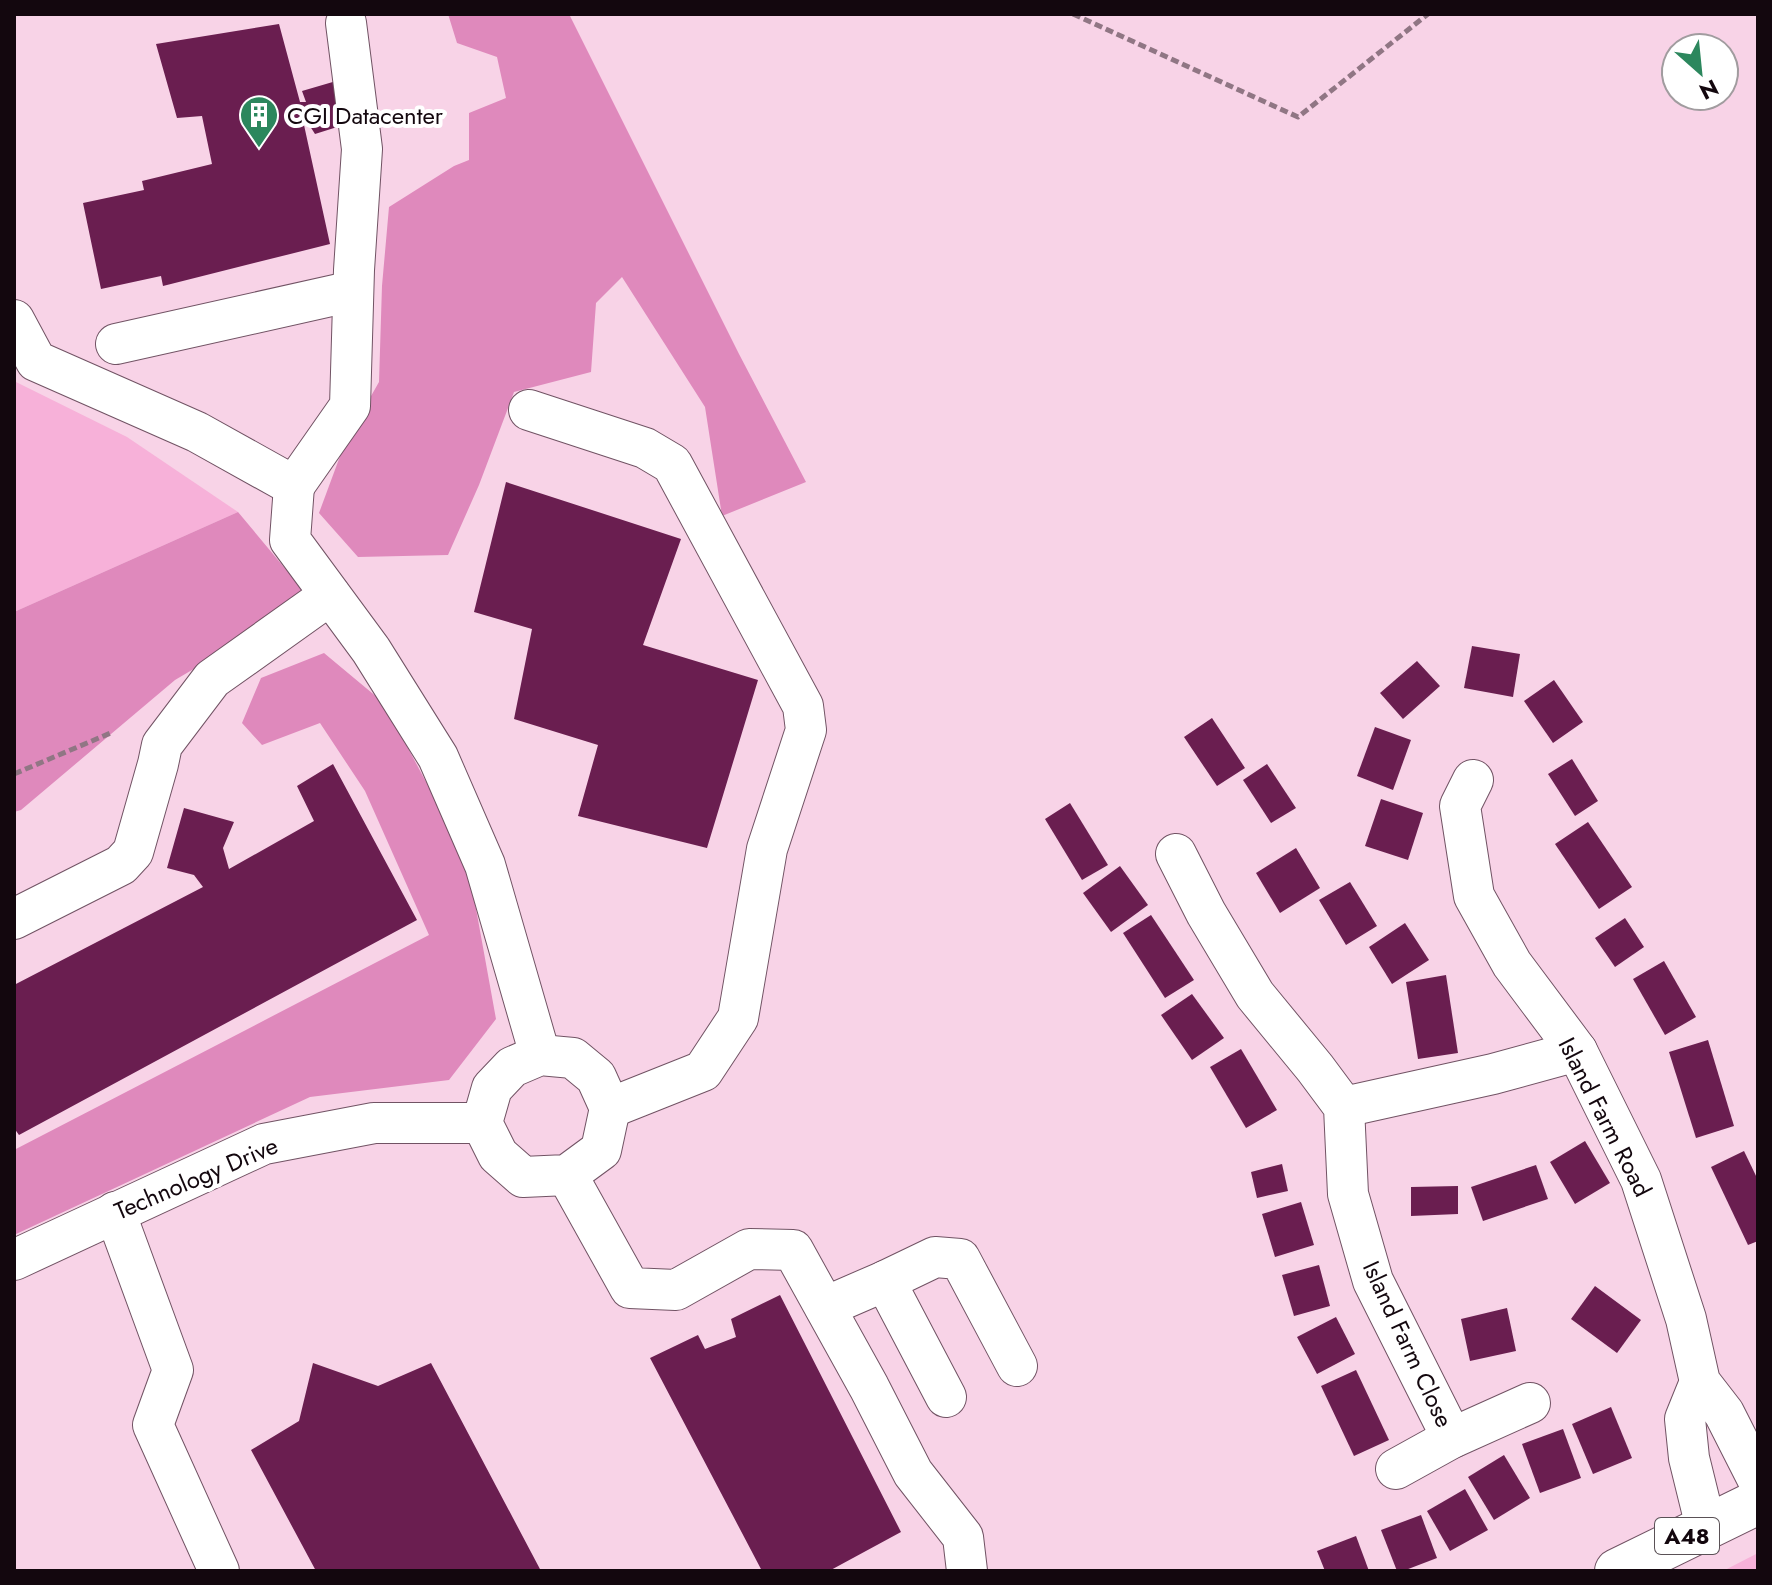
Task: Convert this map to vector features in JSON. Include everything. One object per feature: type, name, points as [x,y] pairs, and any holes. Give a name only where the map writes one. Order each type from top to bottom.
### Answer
[{"type":"main road","name":"A48","points":[[1617,1571],[1758,1502]]},
{"type":"street","points":[[346,23],[362,149],[350,406],[294,486],[290,540],[371,650],[438,757],[485,865],[540,1055]]},
{"type":"street","points":[[116,344],[353,291]]},
{"type":"street","points":[[14,320],[36,361],[197,432],[294,486]]},
{"type":"street","points":[[529,410],[645,448],[672,464],[803,706],[806,730],[767,849],[738,1018],[703,1071],[610,1108]]},
{"type":"street","points":[[14,919],[121,865],[133,852],[162,745],[212,679],[330,595]]},
{"type":"street","name":"Island Farm Road","points":[[1473,780],[1460,806],[1474,896],[1512,964],[1577,1051],[1641,1180],[1686,1319],[1700,1382],[1724,1413],[1758,1480]]},
{"type":"street","points":[[1176,854],[1206,913],[1255,995],[1344,1107],[1493,1074],[1577,1051]]},
{"type":"street","points":[[540,1055],[573,1058],[596,1077],[610,1108],[601,1150],[567,1175],[523,1177],[498,1155],[482,1123],[492,1088],[512,1067],[540,1055]]},
{"type":"street","name":"Island Farm Close","points":[[1344,1107],[1348,1194],[1373,1281],[1452,1438]]},
{"type":"street","name":"Technology Drive","points":[[14,1260],[264,1144],[374,1123],[482,1123]]},
{"type":"street","points":[[567,1175],[630,1288],[676,1290],[749,1249],[793,1250],[913,1473],[963,1537],[967,1571]]},
{"type":"street","points":[[115,1212],[173,1370],[153,1425],[219,1571]]},
{"type":"street","points":[[825,1307],[935,1257],[960,1259],[1017,1366]]},
{"type":"street","points":[[885,1281],[946,1397]]},
{"type":"street","points":[[1700,1382],[1685,1419],[1689,1458],[1706,1527]]},
{"type":"street","name":"Island Farm Close","points":[[1396,1469],[1452,1438],[1530,1403]]},
{"type":"path","points":[[1073,14],[1298,117],[1428,14]]},
{"type":"path","points":[[14,774],[113,732]]},
{"type":"shaded area","points":[[448,14],[569,14],[806,482],[722,516],[705,407],[622,277],[596,303],[591,372],[514,392],[479,485],[448,555],[358,557],[319,513],[346,440],[379,382],[382,286],[389,207],[454,166],[469,160],[469,113],[506,98],[497,57],[457,43]]},
{"type":"shaded area","points":[[14,381],[127,437],[238,512],[14,612]]},
{"type":"shaded area","points":[[238,512],[308,596],[175,680],[21,810],[14,812],[14,612]]},
{"type":"shaded area","points":[[324,653],[384,703],[467,859],[496,1019],[449,1080],[310,1097],[14,1235],[14,1150],[429,935],[365,791],[320,723],[262,745],[242,723],[261,678]]},
{"type":"shaded area","points":[[1758,1553],[1758,1571],[1723,1571]]},
{"type":"building","name":"CGI Datacenter","points":[[279,24],[300,102],[306,102],[302,91],[343,79],[353,122],[315,134],[308,123],[304,125],[330,244],[163,286],[161,276],[101,289],[83,203],[144,190],[142,181],[212,164],[202,116],[177,118],[156,44]]},
{"type":"building","points":[[506,482],[681,539],[643,645],[758,680],[707,848],[578,816],[598,745],[514,719],[532,629],[474,612]]},
{"type":"building","points":[[1472,646],[1520,654],[1513,697],[1464,688]]},
{"type":"building","points":[[1417,661],[1440,686],[1403,719],[1380,693]]},
{"type":"building","points":[[1554,680],[1583,722],[1553,743],[1524,701]]},
{"type":"building","points":[[1212,718],[1245,768],[1217,786],[1184,737]]},
{"type":"building","points":[[1375,727],[1411,740],[1393,790],[1357,776]]},
{"type":"building","points":[[1572,759],[1598,801],[1575,816],[1548,774]]},
{"type":"building","points":[[333,764],[417,920],[19,1135],[14,1128],[14,985],[203,887],[194,875],[167,868],[184,808],[234,822],[223,848],[229,869],[314,821],[297,786]]},
{"type":"building","points":[[1267,764],[1296,808],[1271,823],[1243,780]]},
{"type":"building","points":[[1381,799],[1423,813],[1408,860],[1365,846]]},
{"type":"building","points":[[1070,803],[1108,865],[1082,880],[1045,819]]},
{"type":"building","points":[[1588,822],[1632,887],[1599,909],[1555,844]]},
{"type":"building","points":[[1296,848],[1320,888],[1280,913],[1256,873]]},
{"type":"building","points":[[1120,866],[1148,905],[1111,932],[1083,893]]},
{"type":"building","points":[[1350,882],[1377,926],[1346,945],[1319,900]]},
{"type":"building","points":[[1151,915],[1194,980],[1165,998],[1123,933]]},
{"type":"building","points":[[1625,918],[1644,947],[1615,967],[1595,938]]},
{"type":"building","points":[[1405,923],[1429,960],[1392,984],[1369,947]]},
{"type":"building","points":[[1664,961],[1696,1017],[1665,1035],[1633,979]]},
{"type":"building","points":[[1446,975],[1458,1053],[1418,1059],[1406,982]]},
{"type":"building","points":[[1192,994],[1224,1038],[1192,1060],[1161,1015]]},
{"type":"building","points":[[1708,1040],[1734,1126],[1696,1138],[1669,1052]]},
{"type":"building","points":[[1241,1049],[1277,1110],[1246,1128],[1210,1067]]},
{"type":"building","points":[[1585,1141],[1610,1183],[1575,1204],[1550,1162]]},
{"type":"building","points":[[1744,1151],[1758,1180],[1758,1241],[1748,1245],[1711,1167]]},
{"type":"building","points":[[1282,1164],[1288,1191],[1257,1198],[1251,1172]]},
{"type":"building","points":[[1536,1165],[1548,1199],[1483,1221],[1471,1187]]},
{"type":"building","points":[[1458,1186],[1458,1214],[1411,1216],[1411,1187]]},
{"type":"building","points":[[1301,1202],[1314,1245],[1275,1257],[1262,1214]]},
{"type":"building","points":[[1319,1265],[1330,1306],[1294,1316],[1282,1275]]},
{"type":"building","points":[[1595,1286],[1641,1320],[1617,1353],[1571,1319]]},
{"type":"building","points":[[780,1295],[901,1532],[829,1571],[762,1571],[650,1358],[698,1335],[705,1349],[736,1337],[731,1319]]},
{"type":"building","points":[[1507,1308],[1516,1351],[1470,1361],[1461,1319]]},
{"type":"building","points":[[1336,1317],[1355,1354],[1317,1374],[1297,1337]]},
{"type":"building","points":[[313,1363],[378,1386],[431,1363],[541,1571],[316,1571],[251,1450],[299,1421]]},
{"type":"building","points":[[1356,1370],[1389,1440],[1354,1456],[1321,1386]]},
{"type":"building","points":[[1611,1407],[1632,1458],[1593,1474],[1572,1424]]},
{"type":"building","points":[[1563,1429],[1581,1478],[1540,1493],[1522,1444]]},
{"type":"building","points":[[1504,1455],[1530,1498],[1494,1520],[1468,1477]]},
{"type":"building","points":[[1465,1489],[1488,1530],[1450,1551],[1427,1511]]},
{"type":"building","points":[[1421,1515],[1437,1558],[1397,1571],[1381,1530]]},
{"type":"building","points":[[1356,1536],[1369,1571],[1325,1571],[1317,1551]]},
{"type":"place","name":"CGI Datacenter","points":[[259,149]]}]
